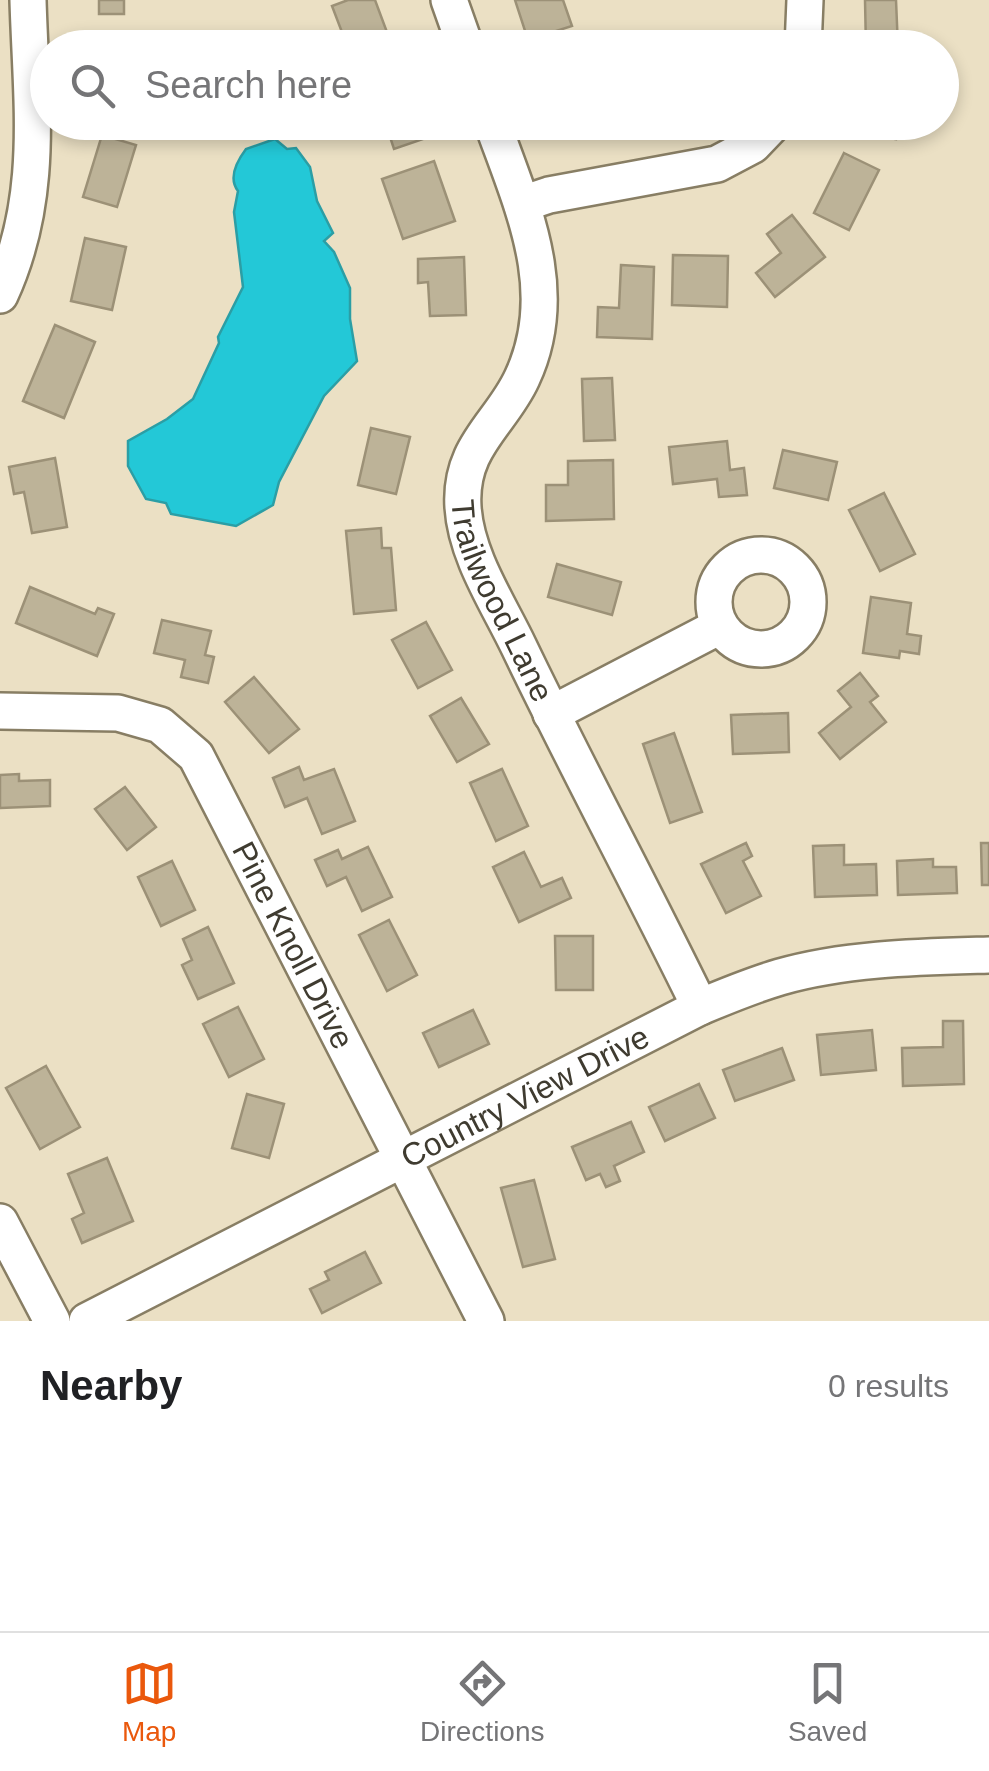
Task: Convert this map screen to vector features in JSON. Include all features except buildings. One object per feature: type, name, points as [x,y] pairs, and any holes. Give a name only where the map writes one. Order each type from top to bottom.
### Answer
[{"type":"street","points":[[28,0],[30,64]]},
{"type":"street","points":[[449,0],[460,30]]},
{"type":"street","points":[[804,30],[805,0]]},
{"type":"street","points":[[0,295],[23,238],[31,193],[32,140]]},
{"type":"street","name":"Trailwood Lane","points":[[499,140],[534,246],[541,308],[537,338],[521,381],[483,434],[469,462],[462,500],[468,539],[551,714],[700,1007]]},
{"type":"street","points":[[522,204],[548,195],[717,164],[759,140]]},
{"type":"street","points":[[551,714],[720,626]]},
{"type":"street","name":"Pine Knoll Drive","points":[[0,711],[118,714],[160,725],[196,756],[486,1321]]},
{"type":"street","name":"Country View Drive","points":[[87,1321],[700,1007],[783,976],[908,957],[989,955]]},
{"type":"street","points":[[0,1222],[52,1321]]},
{"type":"water","points":[[276,140],[287,149],[296,148],[310,167],[317,201],[333,233],[324,241],[334,252],[350,288],[357,361],[324,396],[279,482],[273,505],[236,526],[171,514],[166,503],[146,499],[128,466],[128,441],[193,399],[243,287],[234,212],[238,191],[234,181],[246,149]]}]
